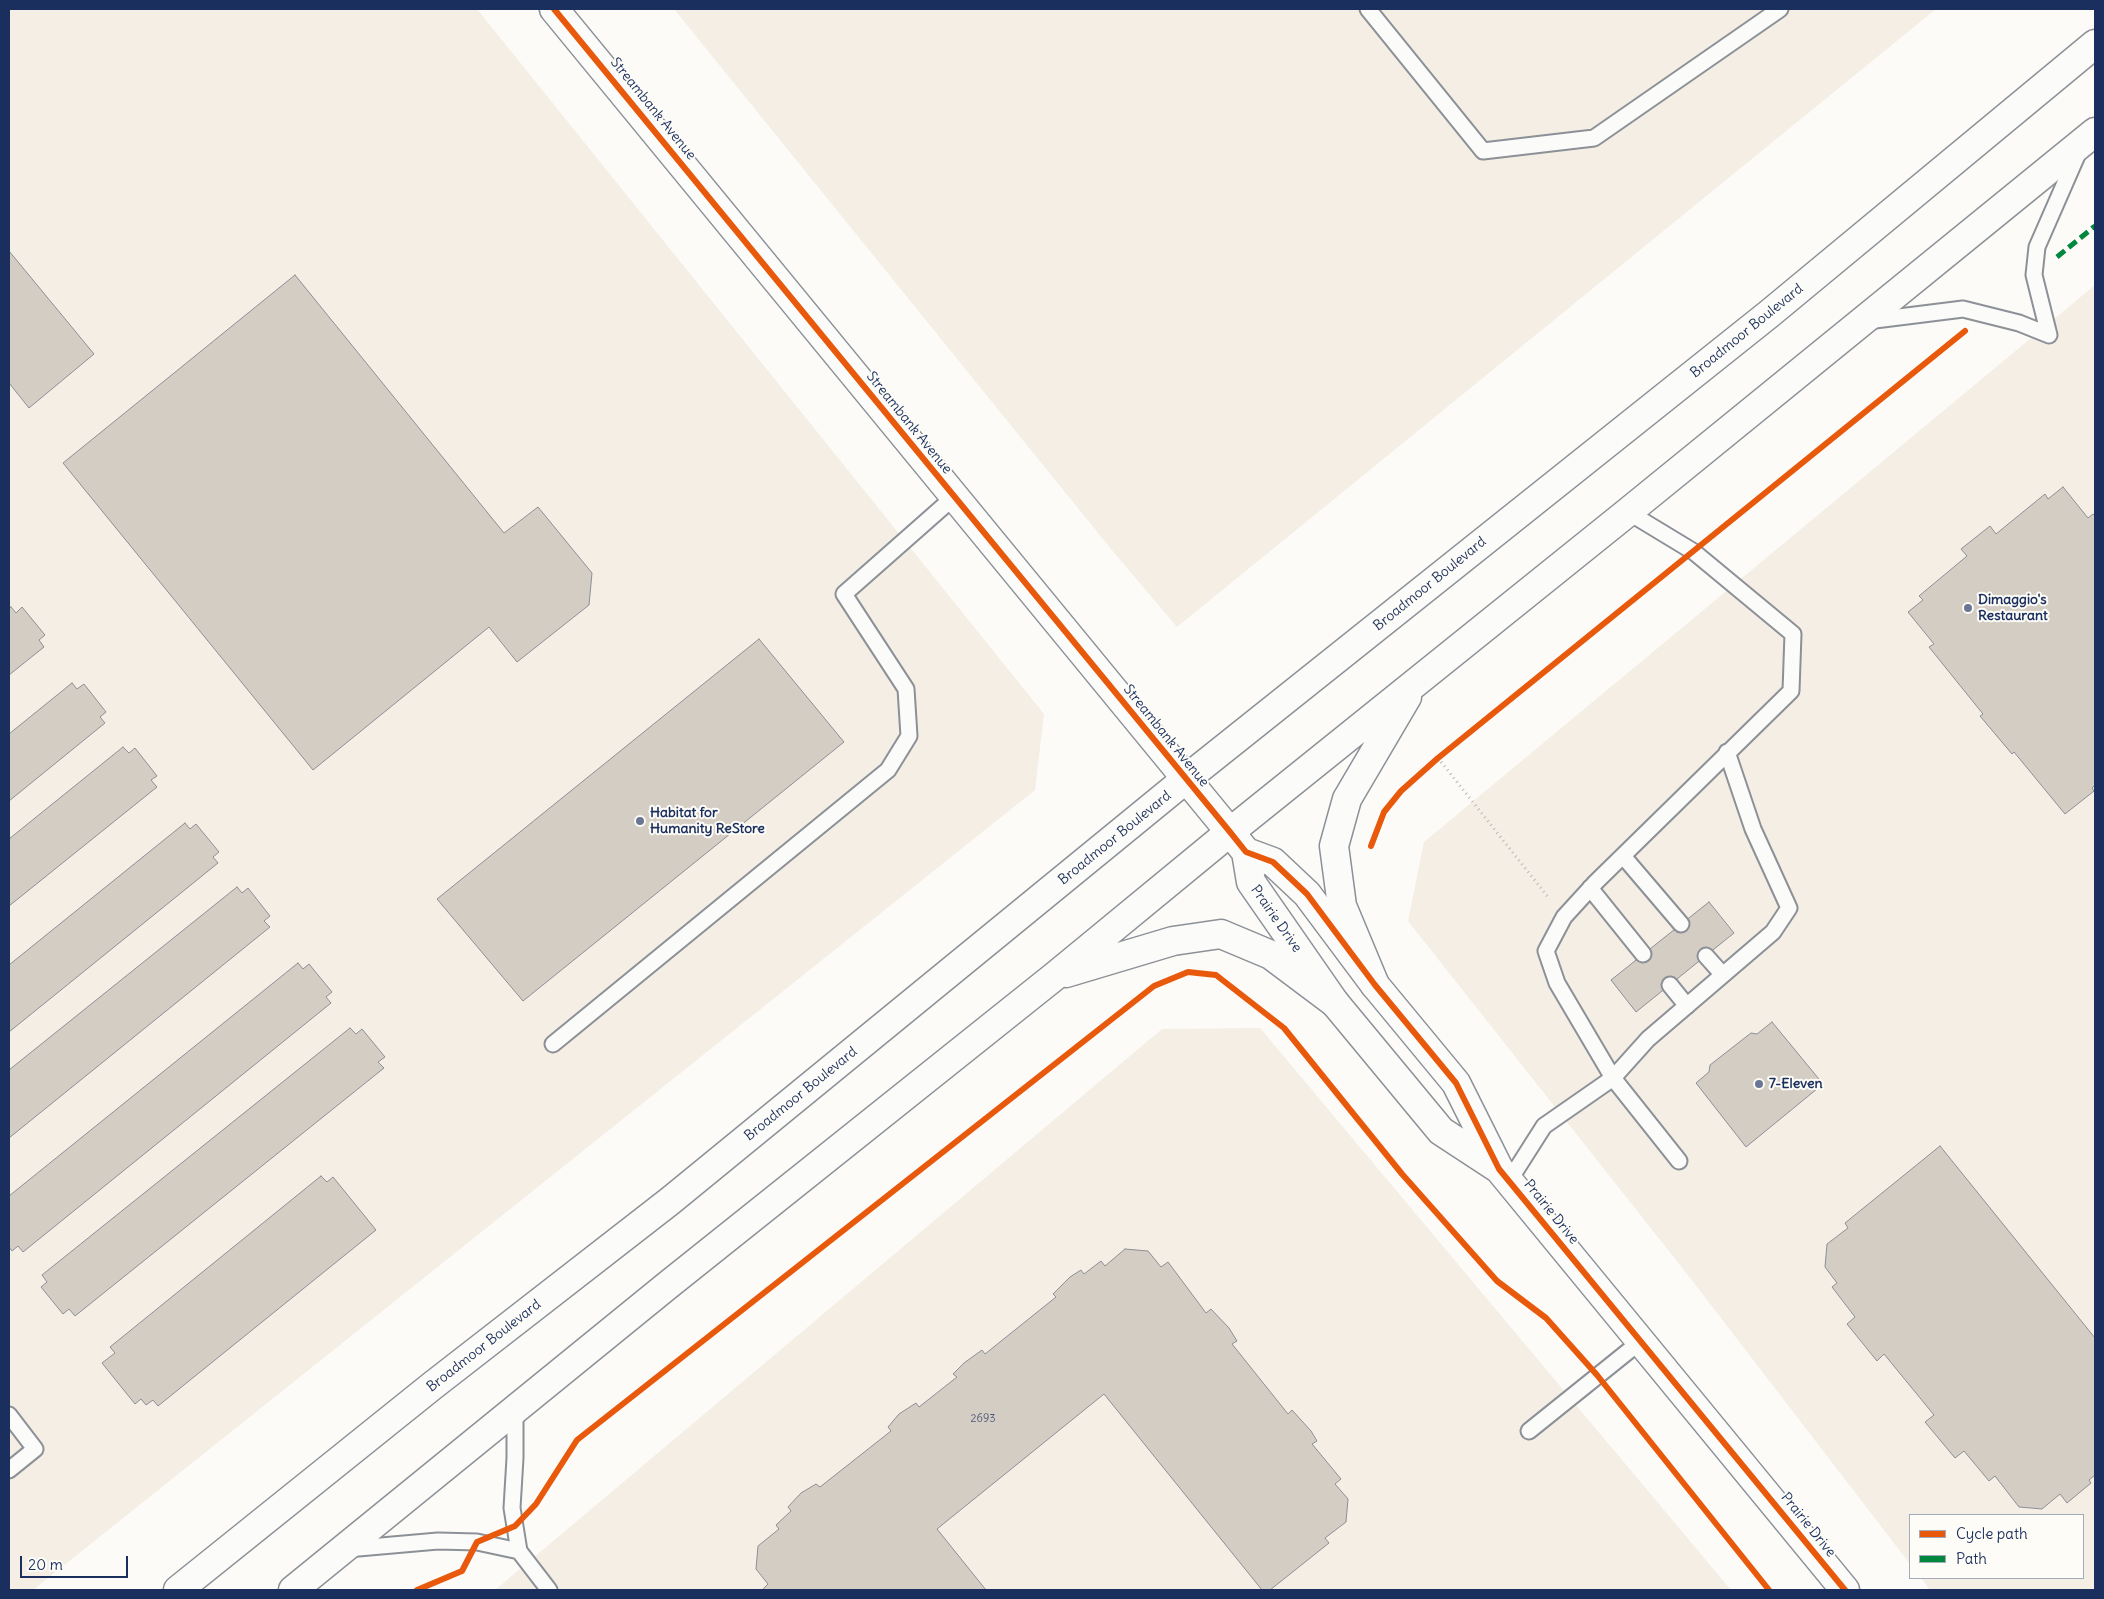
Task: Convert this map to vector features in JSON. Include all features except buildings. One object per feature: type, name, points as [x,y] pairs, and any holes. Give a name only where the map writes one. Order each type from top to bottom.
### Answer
[{"type":"main road","name":"Streambank Avenue","points":[[554,9],[1238,842]]},
{"type":"main road","name":"Broadmoor Boulevard","points":[[178,1590],[432,1386],[670,1200],[1186,779],[1769,314],[2095,44]]},
{"type":"main road","points":[[293,1590],[676,1279],[1055,976],[1238,842],[1416,681],[1628,512],[2089,137]]},
{"type":"main road","points":[[1375,985],[1342,906],[1334,846],[1347,799],[1416,681]]},
{"type":"main road","name":"Prairie Drive","points":[[1238,842],[1274,862],[1307,894],[1375,985],[1456,1083],[1504,1175],[1845,1590]]},
{"type":"main road","name":"Prairie Drive","points":[[1238,842],[1250,882],[1336,1004],[1441,1131],[1504,1175]]},
{"type":"main road","points":[[1055,976],[1173,941],[1222,934],[1271,955],[1336,1004]]},
{"type":"lane","points":[[1368,9],[1483,151],[1594,138],[1780,9]]},
{"type":"lane","points":[[1860,322],[1963,309],[2019,323],[2049,335],[2034,275],[2036,247],[2089,137]]},
{"type":"lane","points":[[553,1044],[888,770],[909,736],[906,689],[844,594],[954,497]]},
{"type":"lane","points":[[1628,512],[1694,552],[1793,634],[1791,691],[1590,888],[1564,917],[1546,951],[1558,983],[1613,1078],[1679,1161]]},
{"type":"lane","points":[[1504,1175],[1544,1126],[1613,1078],[1648,1039],[1773,932],[1789,908],[1753,829],[1728,752]]},
{"type":"lane","points":[[1623,856],[1681,924]]},
{"type":"lane","points":[[1590,888],[1643,954]]},
{"type":"lane","points":[[1706,956],[1723,975]]},
{"type":"lane","points":[[1670,985],[1687,1006]]},
{"type":"lane","points":[[1529,1431],[1641,1341]]},
{"type":"lane","points":[[515,1410],[512,1508],[518,1551],[549,1590]]},
{"type":"lane","points":[[9,1415],[35,1449],[9,1470]]},
{"type":"lane","points":[[343,1550],[438,1541],[478,1542],[518,1551]]},
{"type":"path","points":[[1431,765],[1446,752]]},
{"type":"path","points":[[1438,758],[1564,917]]},
{"type":"shaded area","points":[[9,9],[477,9],[1044,714],[1035,790],[33,1590],[9,1590]]},
{"type":"shaded area","points":[[674,9],[1936,9],[1177,627],[1111,549]]},
{"type":"shaded area","points":[[2095,285],[2095,1590],[1930,1590],[1922,1579],[2084,1579],[2084,1514],[1909,1514],[1909,1563],[1691,1279],[1408,921],[1424,842]]},
{"type":"shaded area","points":[[1260,1028],[1731,1590],[495,1590],[1162,1029]]},
{"type":"marked path","points":[[2057,257],[2095,226]]},
{"type":"cycle path","points":[[554,9],[1246,852],[1273,862],[1307,894],[1375,985],[1456,1083],[1499,1169],[1845,1590]]},
{"type":"cycle path","points":[[1371,846],[1384,812],[1401,791],[1438,758],[1965,331]]},
{"type":"cycle path","points":[[417,1590],[462,1571],[477,1542],[515,1526],[536,1504],[577,1440],[1154,986],[1188,972],[1216,975],[1284,1028],[1402,1174],[1497,1281],[1546,1318],[1597,1375],[1769,1590]]},
{"type":"place","name":"Dimaggio's Restaurant","points":[[1968,608]]},
{"type":"place","name":"Habitat for Humanity ReStore","points":[[640,821]]},
{"type":"place","name":"7-Eleven","points":[[1759,1084]]}]
